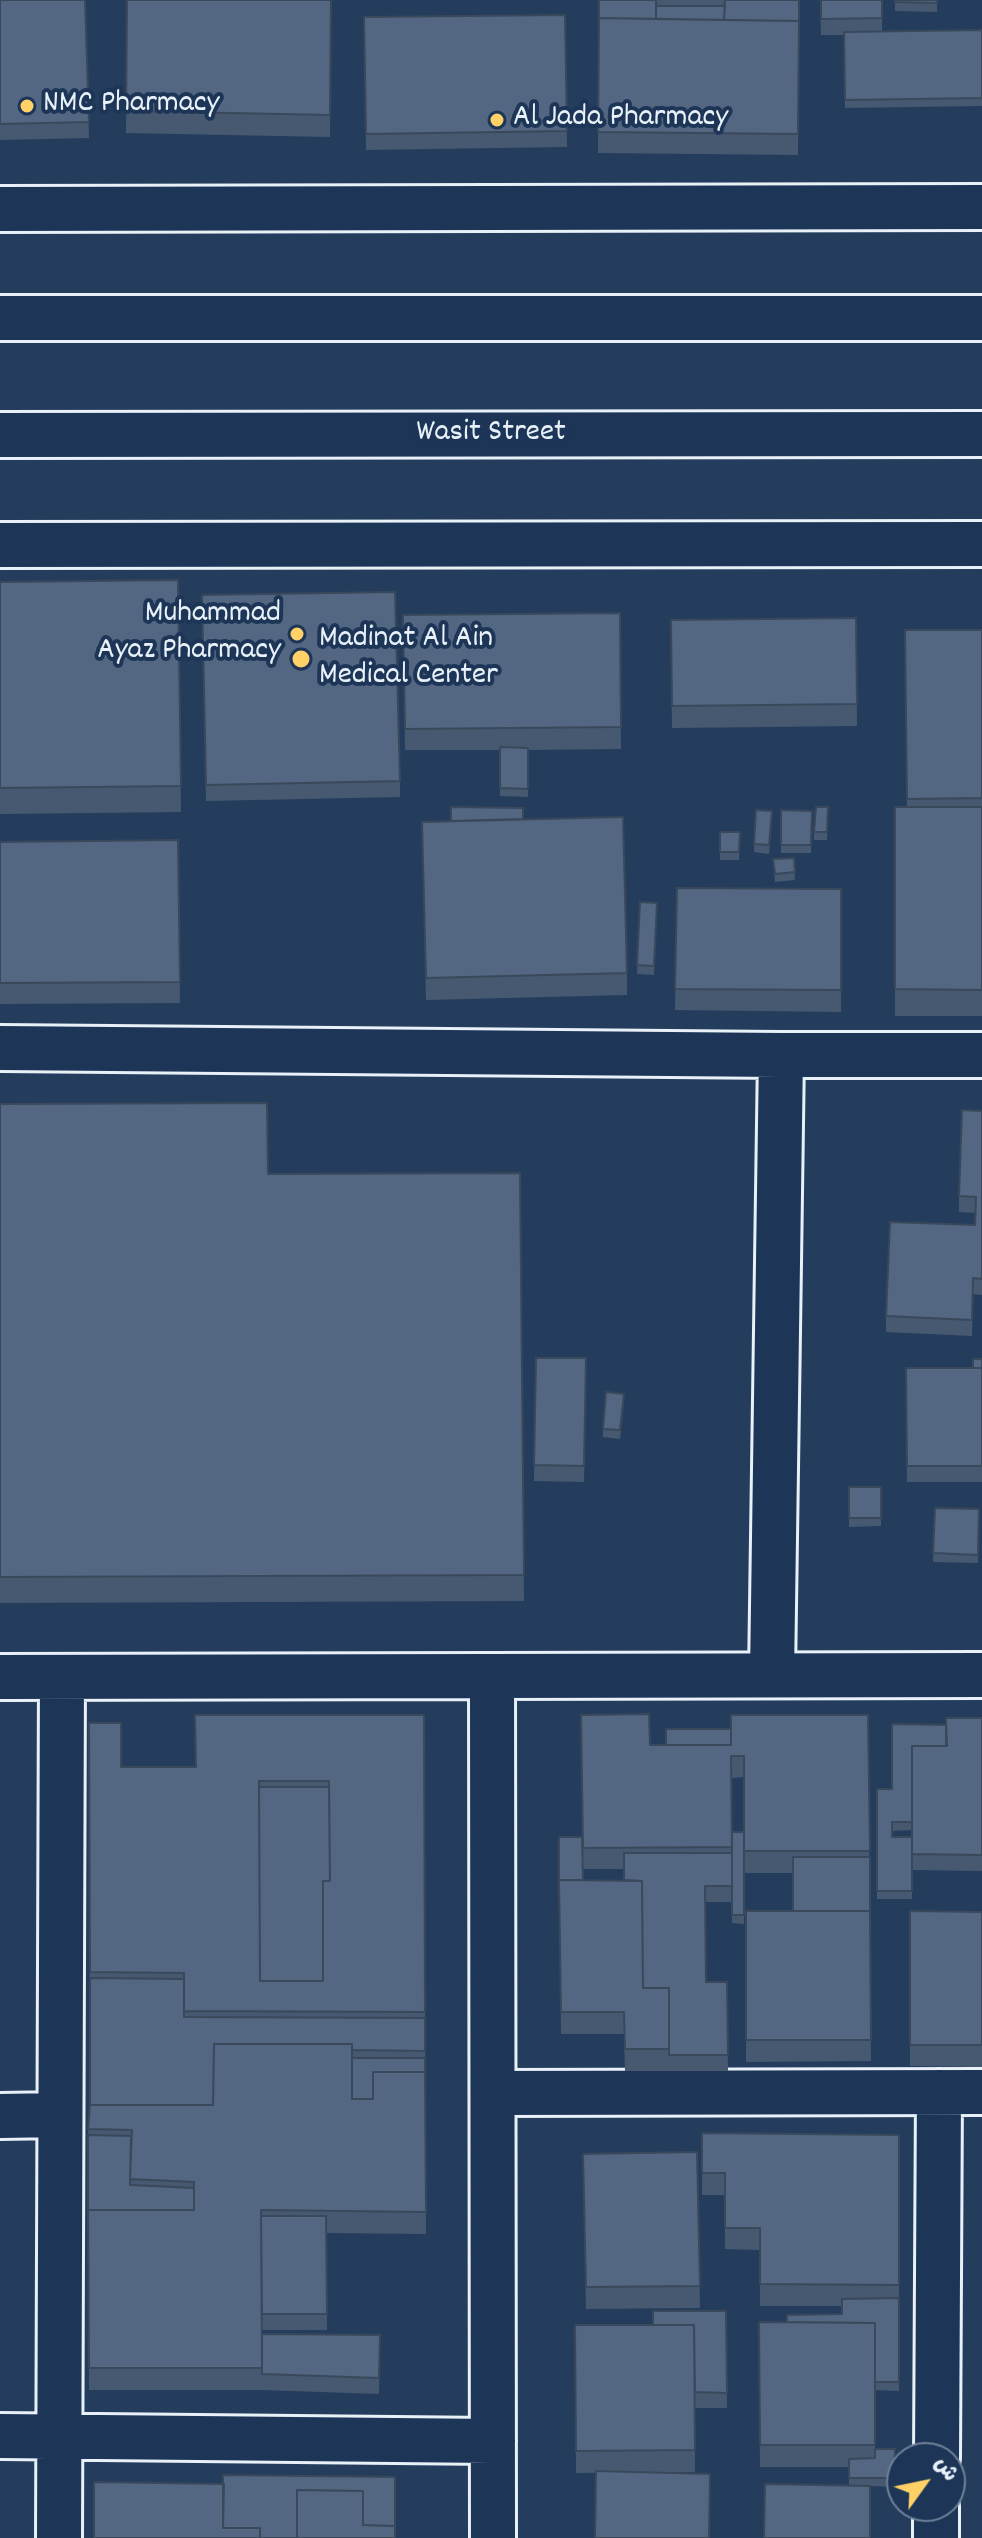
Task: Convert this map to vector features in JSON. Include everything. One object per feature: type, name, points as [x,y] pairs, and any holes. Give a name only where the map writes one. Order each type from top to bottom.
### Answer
[{"type":"street","points":[[0,209],[982,207]]},
{"type":"street","points":[[0,318],[982,318]]},
{"type":"street","name":"Wasit Street","points":[[0,435],[982,434]]},
{"type":"street","points":[[0,545],[982,544]]},
{"type":"street","points":[[0,1048],[982,1055]]},
{"type":"street","points":[[772,1675],[781,1055]]},
{"type":"street","points":[[0,1677],[982,1675]]},
{"type":"street","points":[[492,1676],[493,2538]]},
{"type":"street","points":[[59,2538],[62,1677]]},
{"type":"street","points":[[937,2442],[939,2092]]},
{"type":"street","points":[[493,2093],[982,2092]]},
{"type":"street","points":[[0,2116],[60,2115]]},
{"type":"street","points":[[0,2436],[493,2441]]},
{"type":"building","points":[[0,0],[85,0],[89,122],[0,124]]},
{"type":"building","points":[[127,0],[331,0],[330,115],[126,111]]},
{"type":"building","points":[[599,0],[656,0],[656,19],[599,18]]},
{"type":"building","points":[[725,0],[799,0],[799,21],[724,20]]},
{"type":"building","points":[[821,0],[882,0],[882,18],[821,19]]},
{"type":"building","points":[[937,0],[937,3],[895,2]]},
{"type":"building","points":[[656,6],[725,6],[724,20],[656,19]]},
{"type":"building","points":[[565,15],[567,131],[366,134],[364,17]]},
{"type":"building","points":[[599,18],[799,21],[798,134],[598,132]]},
{"type":"building","points":[[982,30],[982,98],[845,100],[844,32]]},
{"type":"building","points":[[178,580],[181,786],[0,788],[0,582]]},
{"type":"building","points":[[395,592],[400,781],[206,785],[202,595]]},
{"type":"building","points":[[620,613],[621,727],[405,729],[403,615]]},
{"type":"building","points":[[856,618],[857,704],[672,706],[671,620]]},
{"type":"building","points":[[905,630],[982,630],[982,798],[907,799]]},
{"type":"building","points":[[500,747],[528,748],[528,789],[500,788]]},
{"type":"building","points":[[451,807],[523,808],[523,819],[451,821]]},
{"type":"building","points":[[816,807],[828,807],[827,832],[814,832]]},
{"type":"building","points":[[895,807],[982,807],[982,990],[895,989]]},
{"type":"building","points":[[756,810],[772,811],[769,845],[754,844]]},
{"type":"building","points":[[781,810],[812,811],[811,845],[781,845]]},
{"type":"building","points":[[623,817],[627,973],[426,978],[422,822]]},
{"type":"building","points":[[720,832],[740,832],[739,852],[720,852]]},
{"type":"building","points":[[178,840],[180,982],[0,983],[0,842]]},
{"type":"building","points":[[794,858],[795,872],[775,874],[773,859]]},
{"type":"building","points":[[677,888],[841,889],[841,990],[675,989]]},
{"type":"building","points":[[640,902],[657,903],[654,966],[637,965]]},
{"type":"building","points":[[267,1103],[268,1174],[520,1173],[524,1575],[0,1577],[0,1104]]},
{"type":"building","points":[[962,1110],[982,1111],[982,1279],[973,1278],[972,1320],[886,1316],[890,1222],[975,1225],[976,1197],[959,1196]]},
{"type":"building","points":[[536,1358],[586,1358],[584,1466],[534,1465]]},
{"type":"building","points":[[973,1359],[982,1359],[982,1368],[973,1368]]},
{"type":"building","points":[[906,1368],[982,1368],[982,1466],[907,1466]]},
{"type":"building","points":[[606,1392],[624,1394],[620,1430],[603,1429]]},
{"type":"building","points":[[849,1487],[881,1487],[881,1518],[849,1518]]},
{"type":"building","points":[[935,1508],[979,1509],[978,1555],[933,1553]]},
{"type":"building","points":[[649,1714],[650,1745],[731,1745],[731,1715],[868,1715],[870,1851],[744,1851],[744,1756],[731,1756],[732,1847],[583,1848],[581,1715]]},
{"type":"building","points":[[195,1715],[424,1715],[425,2012],[184,2011],[184,1973],[90,1972],[89,1723],[121,1723],[121,1767],[196,1767]],"holes":[[[259,1781],[329,1781],[330,1881],[323,1881],[323,1981],[260,1981]]]},
{"type":"building","points":[[946,1718],[982,1718],[982,1855],[912,1854],[912,1746],[947,1746]]},
{"type":"building","points":[[892,1724],[946,1725],[946,1746],[912,1746],[912,1822],[892,1822],[892,1837],[912,1837],[912,1891],[877,1891],[877,1789],[892,1789]]},
{"type":"building","points":[[666,1729],[731,1729],[731,1745],[666,1745]]},
{"type":"building","points":[[259,1787],[329,1787],[330,1881],[323,1881],[323,1981],[260,1981]]},
{"type":"building","points":[[732,1832],[744,1832],[744,1915],[732,1915]]},
{"type":"building","points":[[559,1837],[582,1837],[583,1880],[559,1880]]},
{"type":"building","points":[[624,1853],[732,1853],[732,1886],[705,1886],[706,1982],[727,1982],[728,2055],[669,2055],[669,1988],[643,1988],[642,1881],[624,1880]]},
{"type":"building","points":[[793,1857],[870,1857],[870,1911],[793,1911]]},
{"type":"building","points":[[559,1880],[642,1881],[643,1988],[669,1988],[669,2049],[625,2049],[624,2012],[561,2012]]},
{"type":"building","points":[[746,1911],[870,1911],[871,2040],[746,2040]]},
{"type":"building","points":[[910,1911],[982,1912],[982,2045],[910,2045]]},
{"type":"building","points":[[90,1978],[184,1979],[184,2017],[425,2018],[425,2051],[352,2050],[352,2044],[214,2044],[213,2105],[90,2105]]},
{"type":"building","points":[[214,2044],[352,2044],[352,2099],[373,2099],[373,2072],[425,2072],[426,2212],[261,2210],[262,2368],[89,2368],[88,2210],[194,2210],[194,2182],[130,2179],[132,2130],[88,2129],[90,2105],[213,2105]]},
{"type":"building","points":[[352,2058],[425,2058],[425,2072],[373,2072],[373,2099],[352,2099]]},
{"type":"building","points":[[702,2133],[899,2135],[899,2285],[760,2284],[760,2228],[725,2228],[725,2173],[702,2173]]},
{"type":"building","points":[[88,2135],[131,2136],[130,2185],[194,2188],[194,2210],[88,2210]]},
{"type":"building","points":[[697,2152],[700,2286],[586,2287],[583,2154]]},
{"type":"building","points":[[261,2216],[326,2216],[327,2314],[262,2314]]},
{"type":"building","points":[[899,2298],[899,2382],[875,2382],[875,2323],[787,2322],[787,2315],[842,2314],[842,2299]]},
{"type":"building","points":[[653,2311],[726,2311],[727,2393],[695,2392],[694,2325],[653,2325]]},
{"type":"building","points":[[759,2322],[875,2323],[875,2445],[760,2445]]},
{"type":"building","points":[[575,2325],[694,2325],[695,2450],[576,2451]]},
{"type":"building","points":[[262,2334],[380,2335],[379,2378],[262,2374]]},
{"type":"building","points":[[875,2449],[886,2449],[886,2478],[849,2478],[849,2459],[875,2458]]},
{"type":"building","points":[[596,2471],[710,2474],[709,2538],[595,2538]]},
{"type":"building","points":[[223,2475],[395,2477],[395,2526],[363,2525],[363,2491],[297,2490],[297,2538],[260,2538],[260,2528],[223,2528]]},
{"type":"building","points":[[94,2482],[224,2484],[223,2528],[260,2528],[260,2538],[94,2538]]},
{"type":"building","points":[[765,2484],[870,2486],[870,2538],[764,2538]]},
{"type":"building","points":[[297,2490],[363,2491],[363,2525],[395,2526],[395,2538],[297,2538]]},
{"type":"place","name":"NMC Pharmacy","points":[[27,106]]},
{"type":"place","name":"Al Jada Pharmacy","points":[[497,120]]},
{"type":"place","name":"Muhammad Ayaz Pharmacy","points":[[297,634]]},
{"type":"place","name":"Madinat Al Ain Medical Center","points":[[301,659]]}]
